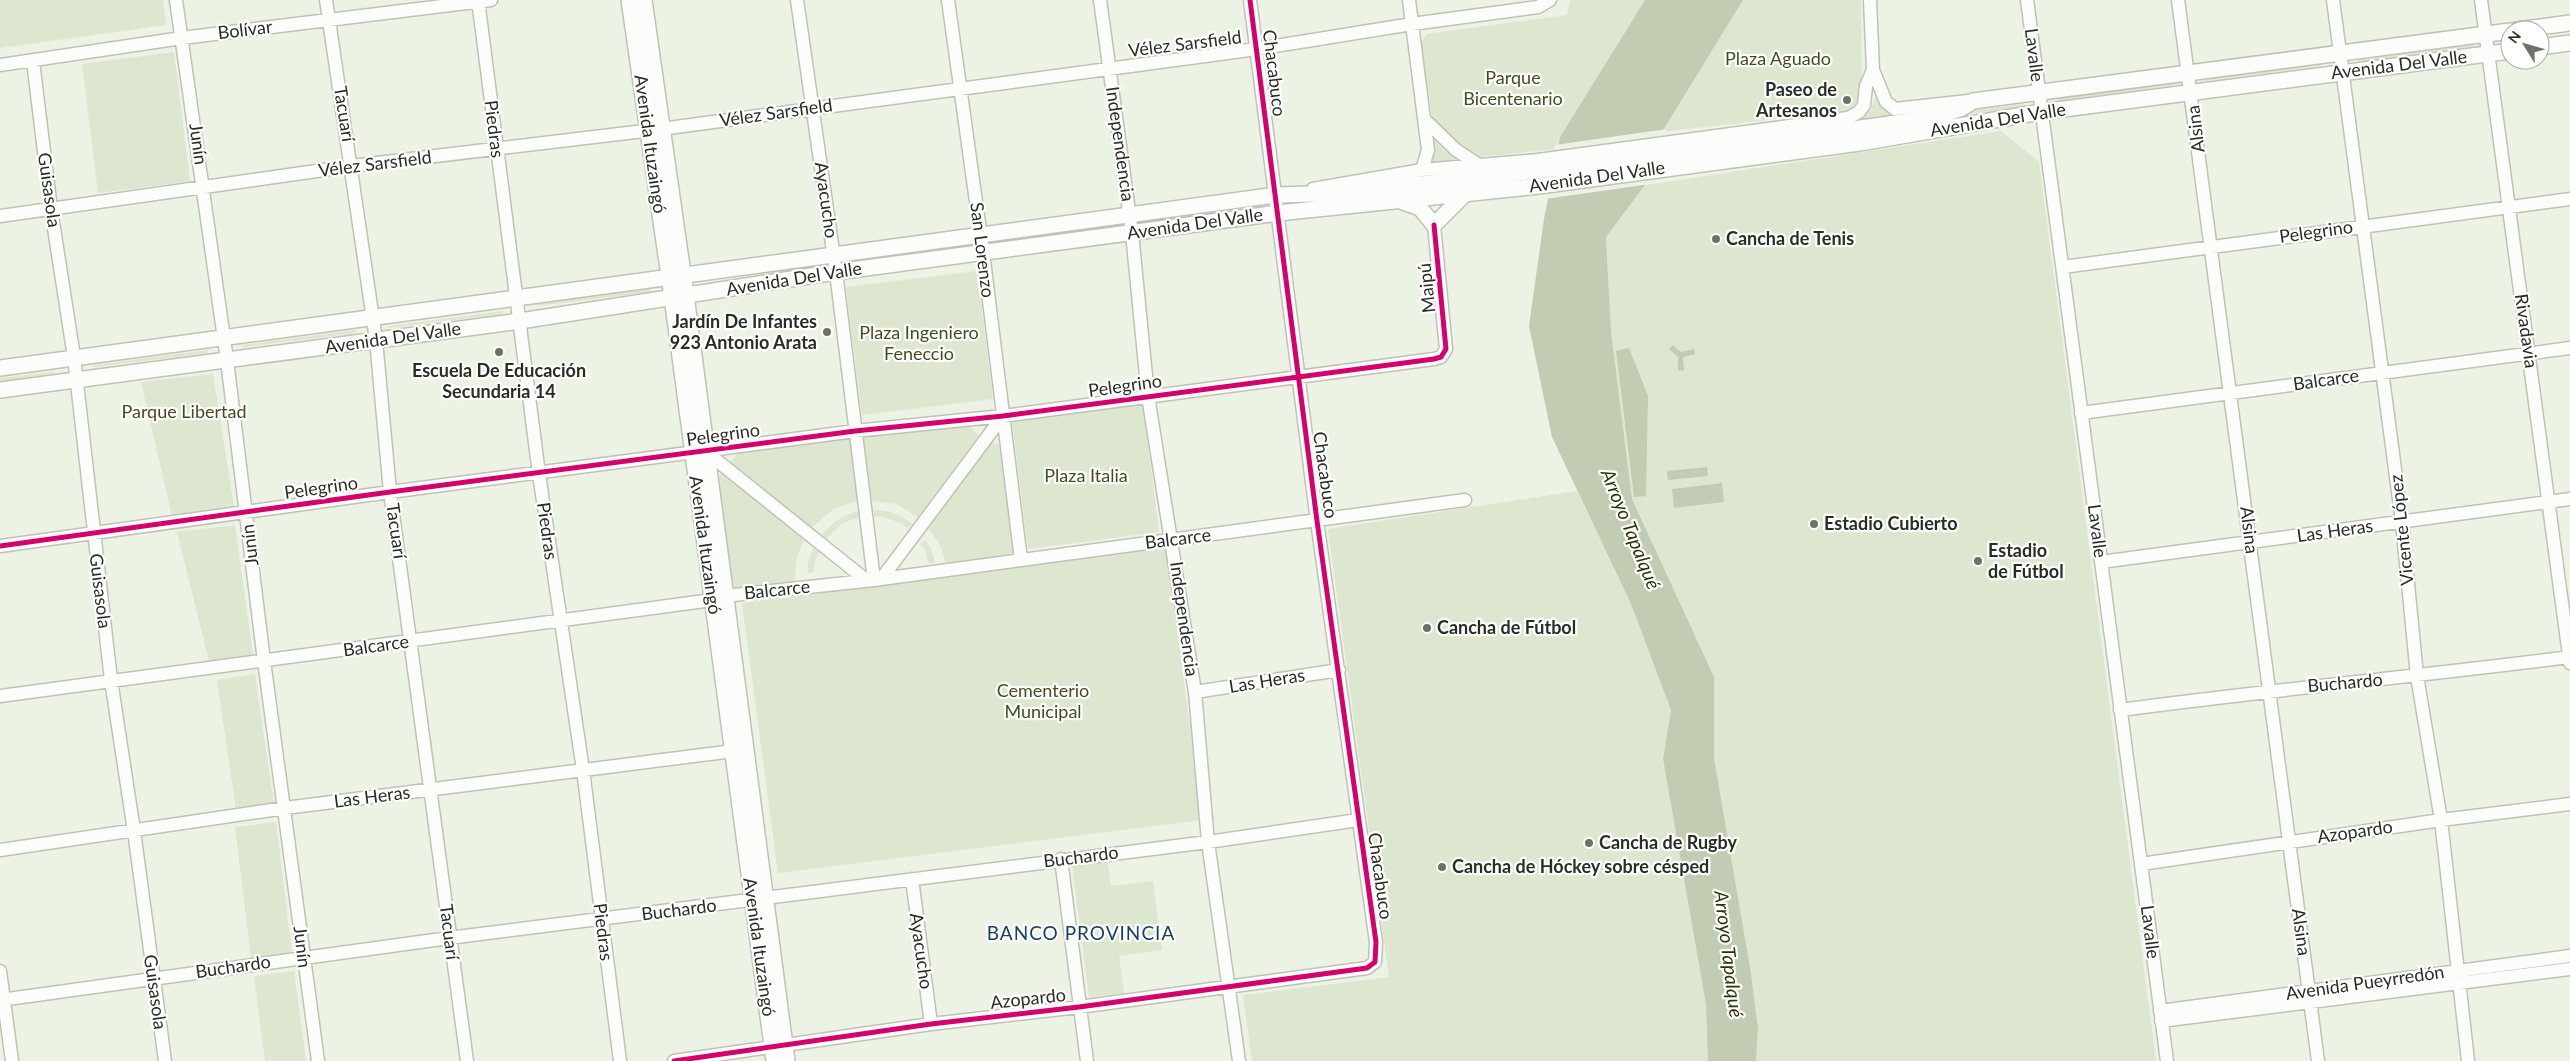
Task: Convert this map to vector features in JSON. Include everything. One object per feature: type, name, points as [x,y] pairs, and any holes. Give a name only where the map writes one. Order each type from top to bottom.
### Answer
[{"type":"main road","name":"Avenida Ituzaingó","points":[[629,0],[654,130],[679,296],[759,899],[777,1051],[786,1061]]},
{"type":"main road","name":"Avenida Ituzaingó","points":[[644,0],[654,130]]},
{"type":"main road","points":[[2550,26],[2570,23]]},
{"type":"main road","name":"Avenida Del Valle","points":[[0,390],[520,321],[836,272],[983,252],[1278,213],[1539,186],[1679,154],[1903,122],[1945,114],[1960,109],[1973,101],[2340,51],[2500,32]]},
{"type":"main road","points":[[2550,46],[2570,43]]},
{"type":"main road","name":"Avenida Del Valle","points":[[0,368],[372,316],[1276,195],[1345,193],[1539,165],[1860,143],[2041,112],[2343,71],[2500,52]]},
{"type":"main road","points":[[1399,201],[1420,208],[1434,225],[1464,195]]},
{"type":"street","name":"Junín","points":[[176,0],[204,186],[264,661],[318,1061]]},
{"type":"street","name":"Tacuarí","points":[[326,0],[352,166],[376,340],[390,492],[432,790],[449,938],[467,1061]]},
{"type":"street","name":"Bolívar","points":[[0,65],[182,38],[483,0]]},
{"type":"street","name":"Piedras","points":[[483,0],[497,150],[539,474],[583,770],[620,1061]]},
{"type":"street","name":"Ayacucho","points":[[797,0],[834,254],[874,579]]},
{"type":"street","name":"San Lorenzo","points":[[948,0],[983,252],[1021,560]]},
{"type":"street","name":"Independencia","points":[[1100,0],[1130,215],[1148,396],[1195,692],[1208,842],[1239,1061]]},
{"type":"street","name":"Chacabuco","points":[[1250,0],[1298,378],[1376,953]]},
{"type":"street","points":[[1409,0],[1426,122],[1428,150],[1422,170]]},
{"type":"street","name":"Vélez Sarsfield","points":[[0,216],[352,166],[654,130],[1257,49],[1412,24],[1538,8],[1550,0]]},
{"type":"street","points":[[1870,0],[1872,70],[1886,102],[1895,109],[1973,101]]},
{"type":"street","name":"Lavalle","points":[[2027,0],[2167,1061]]},
{"type":"street","name":"Alsina","points":[[2178,0],[2318,1061]]},
{"type":"street","name":"Vicente López","points":[[2333,0],[2402,522],[2418,676],[2441,820],[2468,1061]]},
{"type":"street","name":"Rivadavia","points":[[2481,0],[2570,662]]},
{"type":"street","name":"Guisasola","points":[[33,61],[51,208],[74,357],[75,380],[111,680],[134,830],[165,1061]]},
{"type":"street","name":"Avenida Del Valle","points":[[1679,154],[1853,116],[1864,105],[1866,86],[1872,70]]},
{"type":"street","points":[[1426,122],[1456,150],[1480,165]]},
{"type":"street","name":"Avenida Del Valle","points":[[1276,195],[1422,170],[1480,165],[1539,165]]},
{"type":"street","name":"Pelegrino","points":[[2063,267],[2363,225],[2570,199]]},
{"type":"street","name":"Maipú","points":[[1434,225],[1446,349]]},
{"type":"street","name":"Balcarce","points":[[2081,413],[2570,348]]},
{"type":"street","name":"Pelegrino","points":[[0,546],[390,492],[539,474],[855,431],[1002,416],[1298,378],[1434,359],[1441,357],[1446,349]]},
{"type":"street","points":[[699,452],[874,579],[1002,416]]},
{"type":"street","name":"Las Heras","points":[[2101,562],[2570,499]]},
{"type":"street","name":"Balcarce","points":[[0,696],[718,598],[1021,560],[1465,500]]},
{"type":"street","name":"Buchardo","points":[[2120,710],[2270,690],[2418,676],[2570,657]]},
{"type":"street","name":"Las Heras","points":[[1195,692],[1339,670]]},
{"type":"street","name":"Las Heras","points":[[0,850],[285,808],[739,750]]},
{"type":"street","name":"Azopardo","points":[[2141,864],[2441,820],[2570,804]]},
{"type":"street","name":"Buchardo","points":[[2,999],[303,957],[1208,842],[1358,820]]},
{"type":"street","points":[[1061,860],[1087,1061]]},
{"type":"street","name":"Ayacucho","points":[[912,879],[931,1024]]},
{"type":"street","name":"Azopardo","points":[[674,1061],[777,1051],[931,1024],[1079,1007],[1368,968],[1374,962],[1376,953]]},
{"type":"street","name":"Avenida Pueyrredón","points":[[2458,977],[2570,956]]},
{"type":"street","name":"Avenida Pueyrredón","points":[[2160,1016],[2458,977],[2570,969]]},
{"type":"street","points":[[0,971],[2,999],[12,1061]]},
{"type":"green space","points":[[0,0],[163,0],[166,25],[0,48]]},
{"type":"green space","name":"Parque Bicentenario","points":[[1570,0],[1645,0],[1560,137],[1557,149],[1478,157],[1455,145],[1433,121],[1421,42],[1427,34],[1567,15]]},
{"type":"green space","name":"Plaza Aguado","points":[[1743,0],[1861,0],[1862,102],[1853,110],[1662,132]]},
{"type":"green space","points":[[2474,43],[2474,46],[2358,62],[2358,59]]},
{"type":"green space","points":[[174,52],[190,181],[98,193],[82,64]]},
{"type":"green space","points":[[2321,63],[2321,66],[2205,81],[2205,79]]},
{"type":"green space","points":[[2174,82],[2174,85],[2058,101],[2058,98]]},
{"type":"green space","points":[[1878,88],[1885,106],[1892,114],[1922,112],[1922,114],[1859,121],[1871,110]]},
{"type":"green space","points":[[2024,104],[2025,107],[1968,114],[1877,135],[1968,111]]},
{"type":"green space","points":[[2001,131],[2039,162],[2156,1061],[1756,1061],[1758,1029],[1751,973],[1714,758],[1714,677],[1632,499],[1611,331],[1606,237],[1646,185]]},
{"type":"green space","points":[[1434,140],[1444,150],[1460,160],[1428,164]]},
{"type":"green space","points":[[1260,206],[1260,208],[1146,223],[1146,220]]},
{"type":"green space","points":[[1111,225],[1112,228],[998,242],[997,240]]},
{"type":"green space","points":[[966,244],[967,246],[853,261],[852,259]]},
{"type":"green space","name":"Plaza Ingeniero Feneccio","points":[[977,271],[993,399],[862,415],[846,287]]},
{"type":"green space","points":[[650,289],[651,292],[537,306],[537,304]]},
{"type":"green space","points":[[503,311],[503,314],[389,328],[389,326]]},
{"type":"green space","points":[[356,330],[356,333],[243,347],[242,345]]},
{"type":"green space","points":[[207,350],[208,353],[94,367],[94,365]]},
{"type":"green space","points":[[54,372],[54,374],[0,381],[0,378]]},
{"type":"green space","name":"Parque Libertad","points":[[213,374],[234,507],[172,516],[141,382]]},
{"type":"green space","name":"Plaza Italia","points":[[1143,404],[1159,532],[1028,549],[1012,421]]},
{"type":"green space","points":[[968,424],[979,435],[918,517],[896,504],[872,501],[863,436]]},
{"type":"green space","points":[[850,438],[858,500],[834,509],[811,528],[730,462],[739,452]]},
{"type":"green space","points":[[991,442],[1001,446],[1015,555],[946,564],[940,544],[927,527]]},
{"type":"green space","points":[[722,472],[804,539],[796,560],[795,582],[730,589],[715,482]]},
{"type":"green space","points":[[1577,491],[1631,604],[1671,710],[1663,759],[1706,1005],[1708,1061],[1252,1061],[1243,995],[1389,977],[1328,529]]},
{"type":"green space","points":[[874,510],[894,514],[912,524],[908,528],[884,517],[874,516]]},
{"type":"green space","points":[[858,511],[859,518],[841,525],[827,539],[822,535],[838,520]]},
{"type":"green space","points":[[235,525],[253,655],[209,661],[177,532]]},
{"type":"green space","points":[[925,540],[931,548],[935,563],[928,563],[926,551],[920,544]]},
{"type":"green space","name":"Cementerio Municipal","points":[[1166,545],[1202,820],[778,873],[742,603]]},
{"type":"green space","points":[[813,548],[819,552],[814,563],[814,572],[808,573],[808,562]]},
{"type":"green space","points":[[255,674],[274,805],[236,810],[217,680]]},
{"type":"green space","points":[[276,822],[292,953],[251,958],[235,827]]},
{"type":"green space","points":[[1107,860],[1111,886],[1153,881],[1162,950],[1119,956],[1124,993],[1089,997],[1072,865]]},
{"type":"green space","points":[[294,971],[306,1061],[265,1061],[254,976]]},
{"type":"water","name":"Arroyo Tapalqué","points":[[1645,0],[1743,0],[1662,132],[1652,176],[1606,237],[1611,331],[1632,499],[1714,677],[1714,758],[1751,973],[1758,1029],[1756,1061],[1708,1061],[1706,1005],[1663,759],[1671,710],[1631,604],[1552,437],[1529,326],[1544,219],[1560,137]]},
{"type":"water","points":[[1673,345],[1681,352],[1694,349],[1695,354],[1683,357],[1684,370],[1678,371],[1678,357],[1669,349]]},
{"type":"water","points":[[1629,348],[1648,396],[1646,496],[1634,497],[1616,351]]},
{"type":"water","points":[[1707,467],[1708,476],[1668,480],[1667,471]]},
{"type":"water","points":[[1722,483],[1724,502],[1674,508],[1672,489]]},
{"type":"pier","points":[[1667,129],[1654,177],[1650,184],[1545,199],[1555,145]]},
{"type":"cycle path","points":[[674,1061],[931,1024],[1079,1007],[1367,968],[1375,962],[1376,942],[1317,521],[1250,0]]},
{"type":"cycle path","points":[[0,546],[390,492],[855,431],[1003,416],[1434,359],[1441,357],[1446,349],[1434,225]]},
{"type":"place","name":"Paseo de Artesanos","points":[[1847,100]]},
{"type":"place","name":"Cancha de Tenis","points":[[1716,239]]},
{"type":"place","name":"Jardín De Infantes 923 Antonio Arata","points":[[827,332]]},
{"type":"place","name":"Escuela De Educación Secundaria 14","points":[[499,352]]},
{"type":"place","name":"Estadio Cubierto","points":[[1814,524]]},
{"type":"place","name":"Estadio de Fútbol","points":[[1978,561]]},
{"type":"place","name":"Cancha de Fútbol","points":[[1427,628]]},
{"type":"place","name":"Cancha de Rugby","points":[[1589,843]]},
{"type":"place","name":"Cancha de Hóckey sobre césped","points":[[1442,867]]},
{"type":"district","name":"BANCO PROVINCIA","points":[[1081,933]]}]
